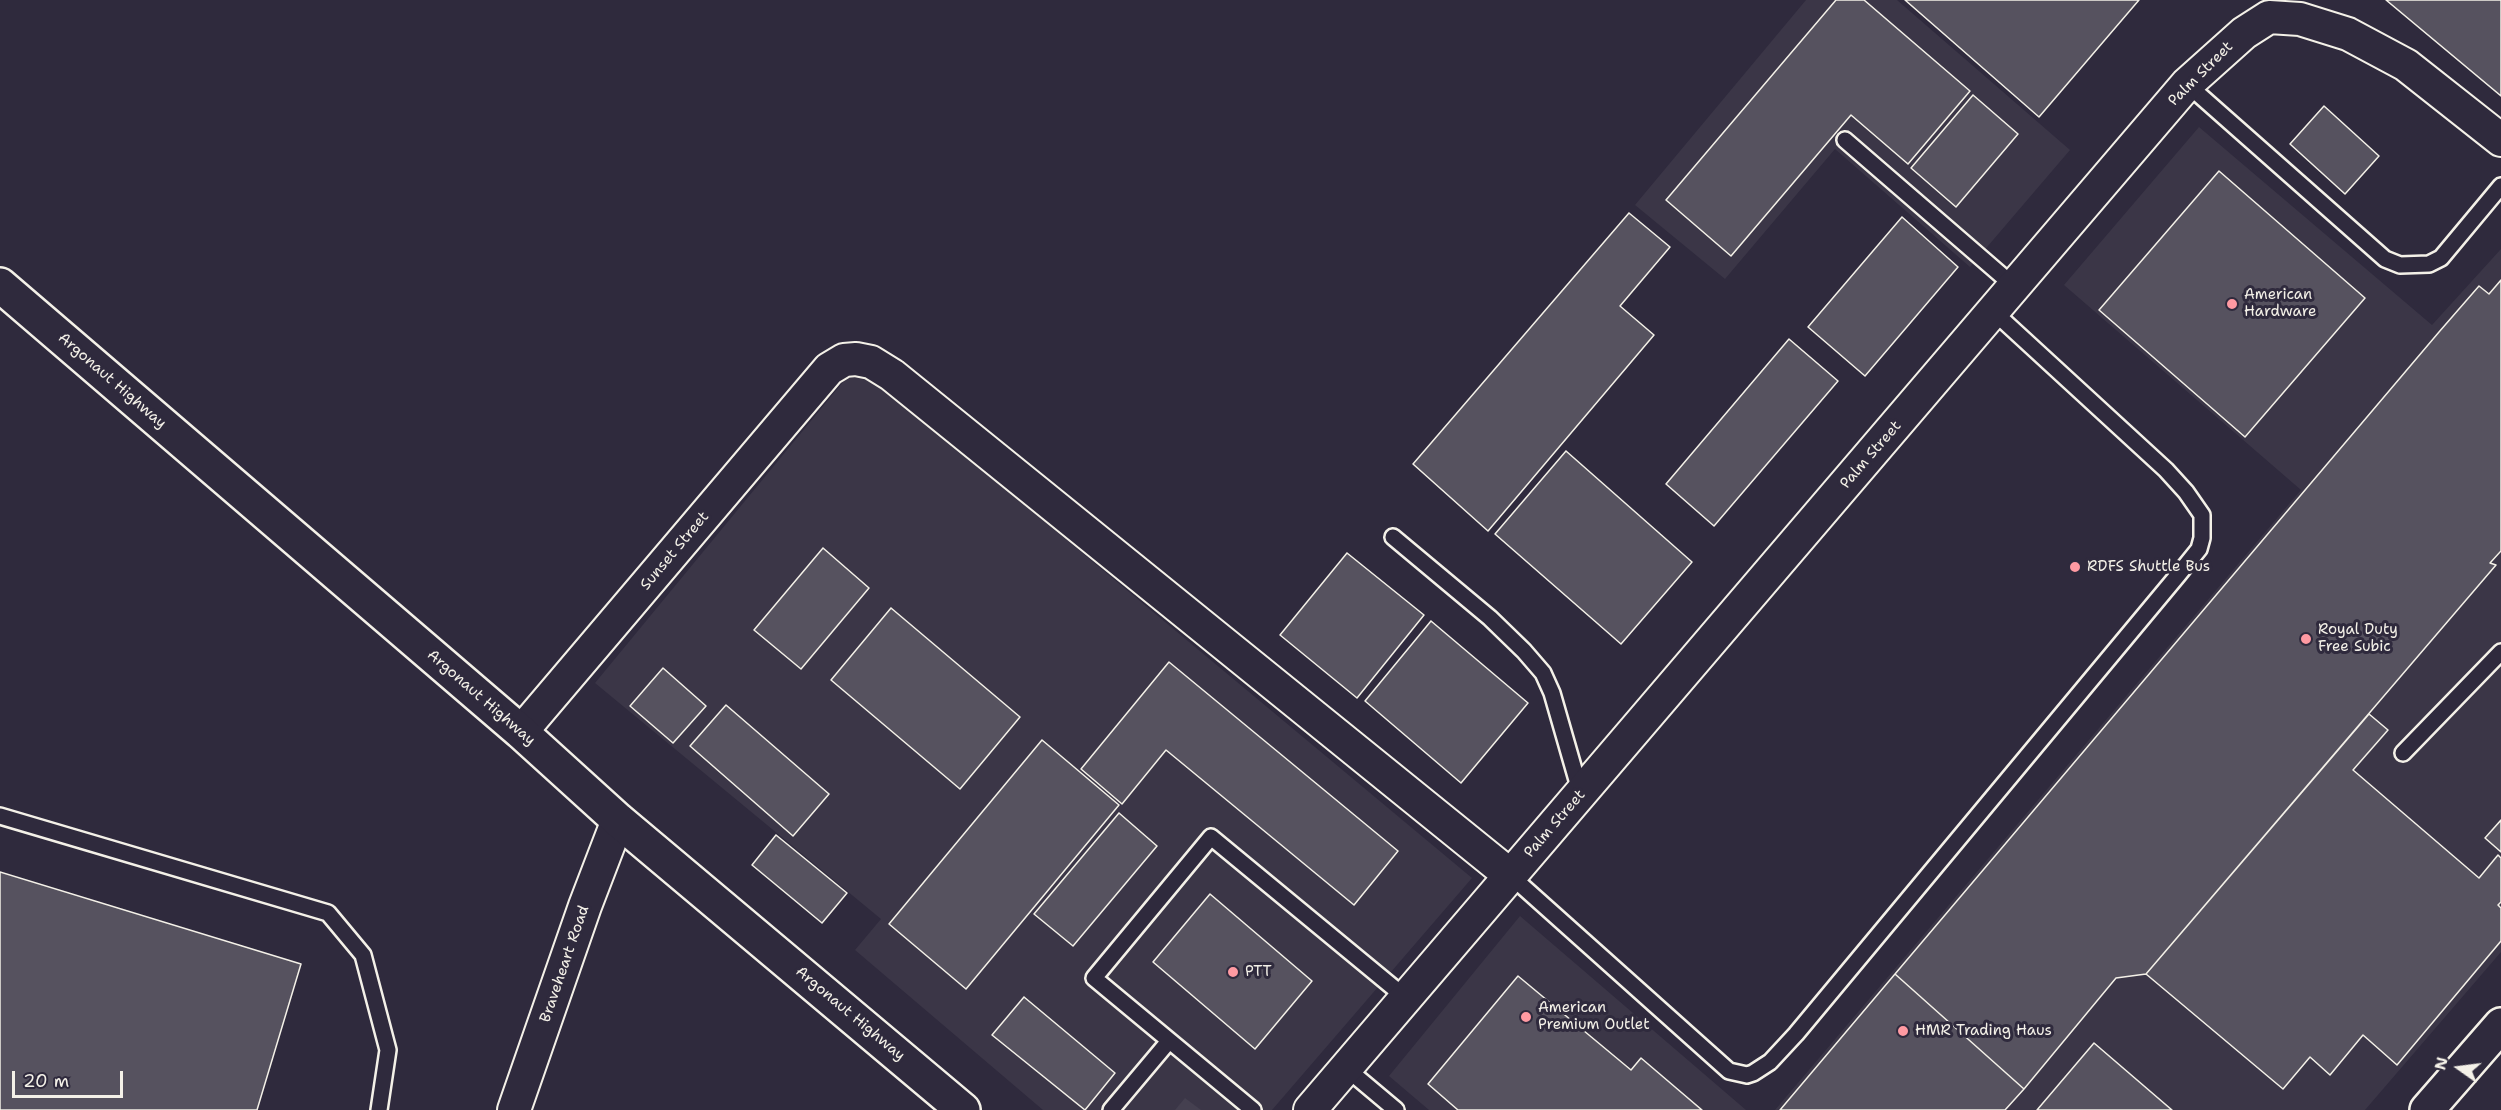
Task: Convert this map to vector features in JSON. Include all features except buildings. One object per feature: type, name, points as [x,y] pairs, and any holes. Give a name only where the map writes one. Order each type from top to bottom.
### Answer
[{"type":"street","name":"Palm Street","points":[[1310,1110],[2187,84],[2244,33],[2269,17],[2300,19],[2348,34],[2406,65],[2501,140]]},
{"type":"street","name":"Argonaut Highway","points":[[0,285],[521,732],[618,820],[963,1110]]},
{"type":"street","name":"Sunset Street","points":[[521,732],[829,369],[844,360],[856,359],[871,362],[892,375],[1511,876]]},
{"type":"street","name":"Braveheart Road","points":[[514,1110],[585,906],[618,820]]},
{"type":"street","points":[[2427,1110],[2501,1025]]},
{"type":"lane","points":[[2187,84],[2385,259],[2400,265],[2429,264],[2441,258],[2501,186]]},
{"type":"lane","points":[[1845,140],[2015,286]]},
{"type":"lane","points":[[1511,876],[1729,1071],[1747,1075],[1753,1073],[1770,1062],[1796,1034],[2199,549],[2202,538],[2202,515],[2172,478],[1994,312]]},
{"type":"lane","points":[[1393,537],[1490,618],[1544,673],[1552,693],[1581,794]]},
{"type":"lane","points":[[2403,753],[2501,652]]},
{"type":"lane","points":[[0,816],[328,913],[363,955],[388,1050],[379,1110]]},
{"type":"lane","points":[[1252,1110],[1094,978],[1212,837],[1406,998]]},
{"type":"lane","points":[[1111,1110],[1169,1041]]},
{"type":"lane","points":[[1346,1068],[1396,1110]]},
{"type":"shaded area","points":[[1806,0],[1897,0],[2070,150],[1970,267],[1835,149],[1725,279],[1635,205]]},
{"type":"shaded area","points":[[2199,127],[2432,325],[2501,249],[2501,952],[2365,1110],[1775,1110],[2301,490],[2064,285]]},
{"type":"shaded area","points":[[857,365],[1472,878],[1272,1110],[1043,1110],[855,950],[881,919],[595,683]]},
{"type":"shaded area","points":[[1520,916],[1746,1110],[1429,1110],[1389,1076]]},
{"type":"shaded area","points":[[1185,1098],[1201,1110],[1175,1110]]},
{"type":"place","name":"American Hardware","points":[[2232,304]]},
{"type":"place","name":"RDFS Shuttle Bus","points":[[2075,567]]},
{"type":"place","name":"Royal Duty Free Subic","points":[[2306,639]]},
{"type":"place","name":"PTT","points":[[1233,972]]},
{"type":"place","name":"American Premium Outlet","points":[[1526,1017]]},
{"type":"place","name":"HMR Trading Haus","points":[[1903,1031]]}]
